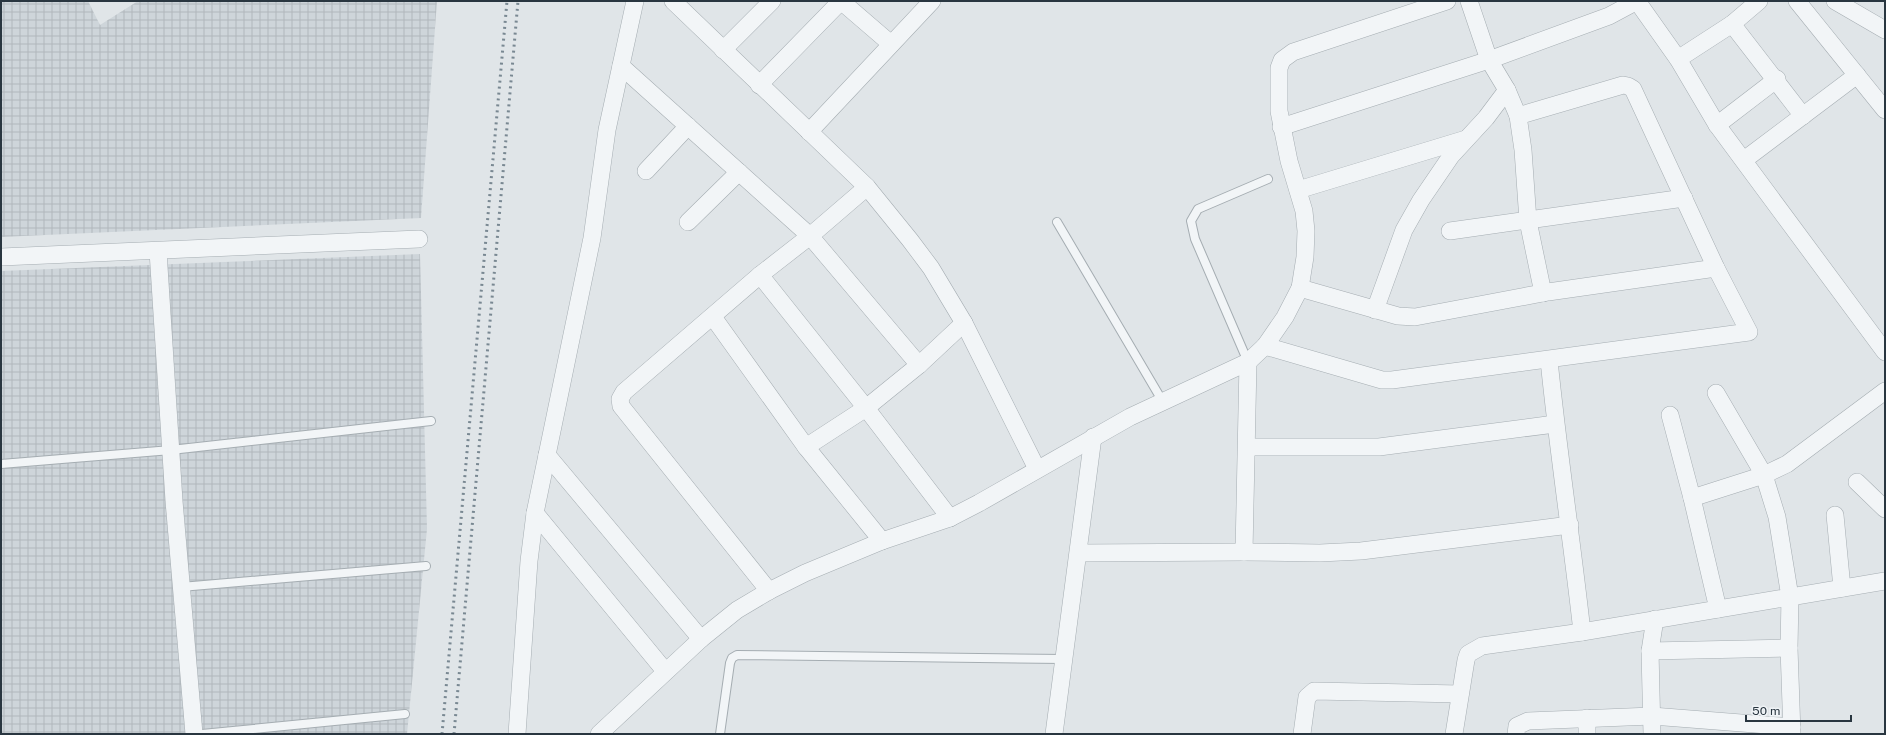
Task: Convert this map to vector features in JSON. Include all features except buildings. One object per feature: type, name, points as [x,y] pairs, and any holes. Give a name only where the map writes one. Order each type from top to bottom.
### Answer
[{"type":"street","points":[[517,734],[529,561],[535,513],[592,238],[607,130],[635,1]]},
{"type":"street","points":[[723,50],[772,1]]},
{"type":"street","points":[[759,85],[841,1],[890,44]]},
{"type":"street","points":[[809,132],[932,1]]},
{"type":"street","points":[[599,734],[701,639],[737,610],[769,591],[805,573],[882,541],[950,518],[979,504],[1037,469],[1093,438],[1163,402],[1248,362],[1265,346],[1285,317],[1300,288],[1305,257],[1306,231],[1298,190],[1281,127],[1279,111],[1279,68],[1282,60],[1288,54],[1447,1]]},
{"type":"street","points":[[1469,1],[1489,60],[1507,90],[1518,116],[1523,150],[1528,221],[1543,293]]},
{"type":"street","points":[[1281,127],[1489,60],[1609,16],[1637,1],[1678,59],[1717,124],[1885,352]]},
{"type":"street","points":[[1678,59],[1732,24],[1759,1]]},
{"type":"street","points":[[1797,1],[1885,110]]},
{"type":"street","points":[[1838,2],[1885,30]]},
{"type":"street","points":[[681,4],[723,50],[867,187],[930,268],[964,323],[1037,469]]},
{"type":"street","points":[[1732,24],[1776,79],[1803,116]]},
{"type":"street","points":[[621,66],[810,236],[919,365]]},
{"type":"street","points":[[1744,160],[1857,74]]},
{"type":"street","points":[[1717,124],[1776,79]]},
{"type":"street","points":[[1265,346],[1382,380],[1549,360],[1749,332],[1716,268],[1633,89],[1623,85],[1518,116]]},
{"type":"street","points":[[1375,310],[1404,230],[1434,179],[1466,139],[1486,118],[1507,90]]},
{"type":"street","points":[[646,171],[688,126]]},
{"type":"street","points":[[1298,190],[1466,139]]},
{"type":"street","points":[[688,222],[739,172]]},
{"type":"street","points":[[769,591],[620,403],[620,399],[624,392],[760,275],[810,236],[867,187]]},
{"type":"street","points":[[1450,231],[1684,198]]},
{"type":"street","points":[[1,257],[419,239]]},
{"type":"street","points":[[158,251],[181,587],[194,734]]},
{"type":"street","points":[[1300,288],[1398,316],[1415,317],[1543,293],[1716,268]]},
{"type":"street","points":[[760,275],[866,408],[950,518]]},
{"type":"street","points":[[713,317],[806,447],[882,541]]},
{"type":"street","points":[[806,447],[866,408],[919,365],[964,323]]},
{"type":"street","points":[[1549,360],[1555,424],[1570,525],[1582,632]]},
{"type":"street","points":[[1244,552],[1248,362]]},
{"type":"street","points":[[1692,498],[1764,475],[1787,464],[1885,391]]},
{"type":"street","points":[[1516,734],[1517,726],[1524,721],[1587,726],[1652,716],[1792,730],[1789,648],[1790,597],[1777,518],[1764,475],[1716,393]]},
{"type":"street","points":[[1670,415],[1692,498],[1718,609]]},
{"type":"street","points":[[1247,447],[1379,447],[1555,424]]},
{"type":"street","points":[[1054,734],[1093,438]]},
{"type":"street","points":[[547,455],[701,639]]},
{"type":"street","points":[[1857,482],[1885,509]]},
{"type":"street","points":[[535,513],[665,672]]},
{"type":"street","points":[[1835,515],[1842,588]]},
{"type":"street","points":[[1079,553],[1320,553],[1361,551],[1570,525]]},
{"type":"street","points":[[1454,734],[1466,660],[1468,654],[1474,649],[1482,646],[1582,632],[1885,581]]},
{"type":"street","points":[[1652,734],[1650,651],[1655,619]]},
{"type":"street","points":[[1650,651],[1789,648]]},
{"type":"street","points":[[1302,734],[1307,697],[1314,691],[1460,694]]},
{"type":"lane","points":[[1248,362],[1195,239],[1191,221],[1198,209],[1268,178]]},
{"type":"lane","points":[[1057,222],[1163,402]]},
{"type":"lane","points":[[1,464],[171,450],[431,421]]},
{"type":"lane","points":[[181,587],[426,566]]},
{"type":"lane","points":[[720,734],[730,663],[732,658],[737,655],[1064,660]]},
{"type":"lane","points":[[202,734],[405,714]]},
{"type":"shaded area","points":[[1,1],[88,1],[100,25],[138,1],[437,1],[421,218],[1,237]]},
{"type":"shaded area","points":[[420,254],[427,529],[407,734],[1,734],[1,271]]},
{"type":"railway","points":[[442,734],[507,1]]},
{"type":"railway","points":[[454,734],[518,1]]}]
